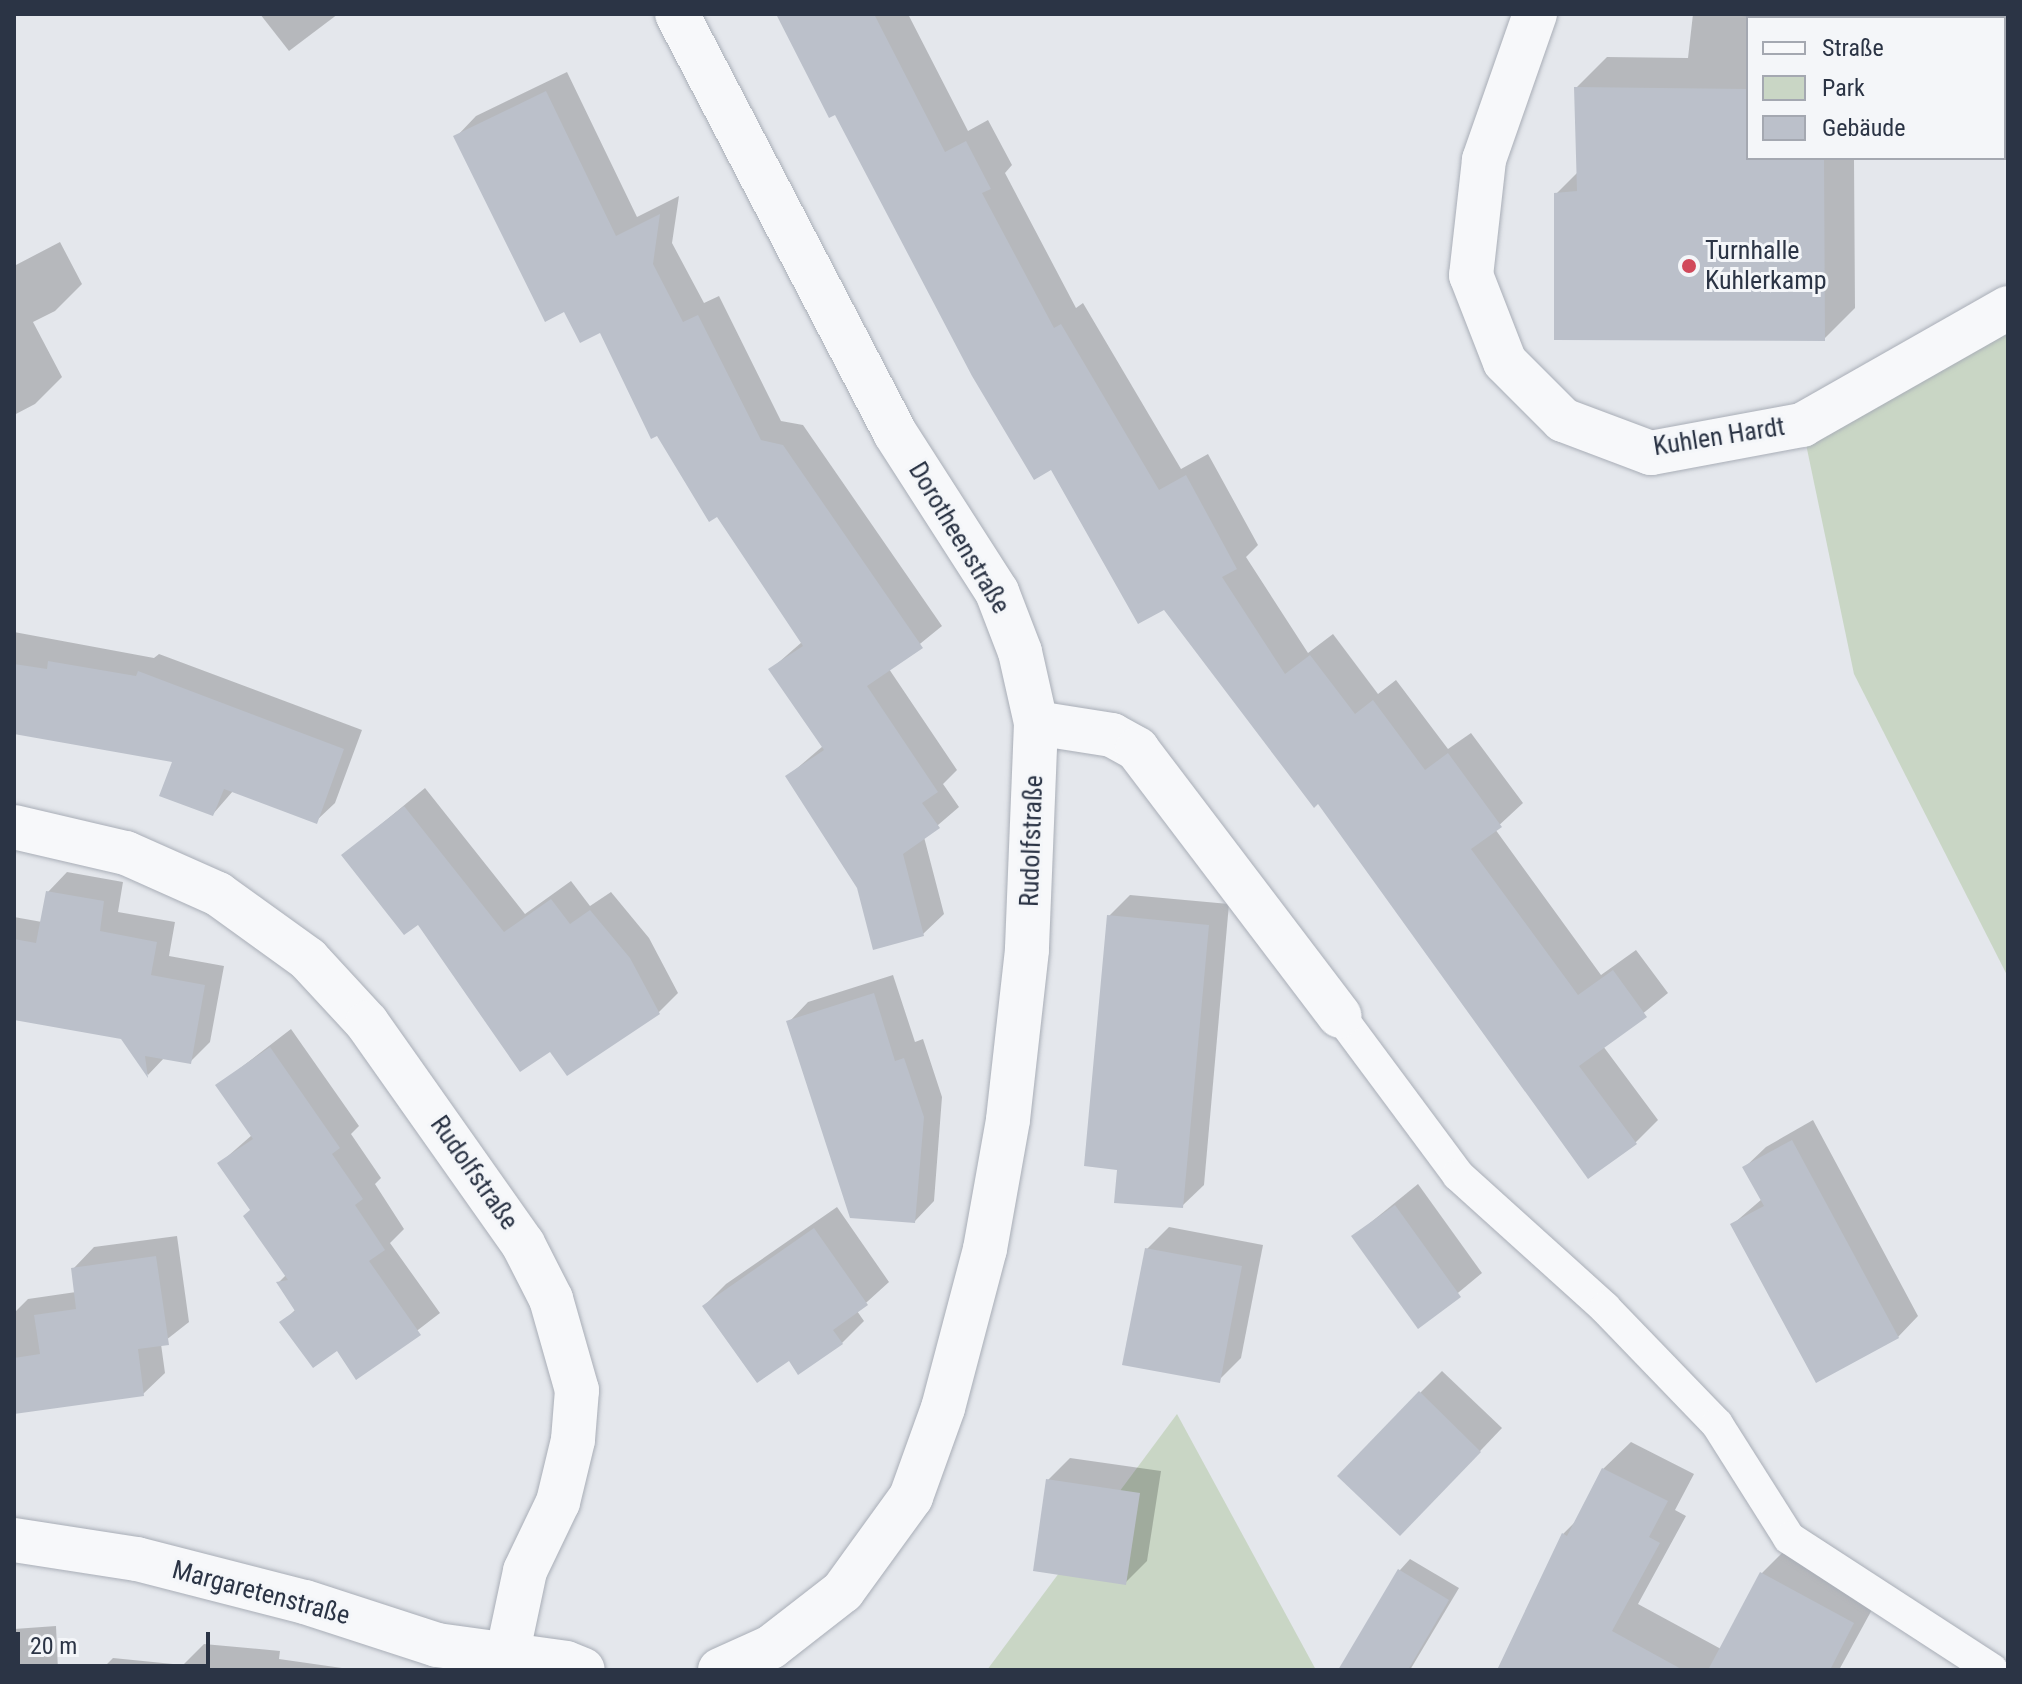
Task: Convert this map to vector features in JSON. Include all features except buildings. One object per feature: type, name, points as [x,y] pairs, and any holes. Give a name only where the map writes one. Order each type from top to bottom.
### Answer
[{"type":"street","name":"Dorotheenstraße","points":[[677,14],[895,433],[997,592],[1020,652],[1036,723]]},
{"type":"street","name":"Kuhlen Hardt","points":[[1535,14],[1484,160],[1471,275],[1505,362],[1563,420],[1651,453],[1802,425],[2008,308]]},
{"type":"street","points":[[1036,723],[1112,735],[1137,749],[1340,1016]]},
{"type":"street","name":"Rudolfstraße","points":[[720,1670],[771,1647],[843,1591],[911,1497],[943,1408],[985,1249],[1008,1120],[1027,950],[1036,723]]},
{"type":"street","name":"Rudolfstraße","points":[[14,827],[126,853],[192,882],[218,894],[308,959],[367,1023],[523,1244],[551,1299],[577,1390],[573,1440],[558,1502],[525,1571],[505,1661]]},
{"type":"street","name":"Margaretenstraße","points":[[14,1540],[137,1559],[305,1602],[437,1645],[505,1661]]},
{"type":"street","points":[[505,1661],[583,1670]]},
{"type":"lane","points":[[1340,1016],[1458,1175],[1605,1308],[1717,1424],[1789,1538],[1992,1670]]},
{"type":"shaded area","points":[[1727,14],[1910,14],[1833,16]]},
{"type":"green space","points":[[2008,308],[2008,977],[1854,674],[1802,425]]},
{"type":"green space","points":[[1177,1414],[1316,1670],[987,1670]]},
{"type":"place","name":"Turnhalle Kuhlerkamp","points":[[1689,266]]}]
